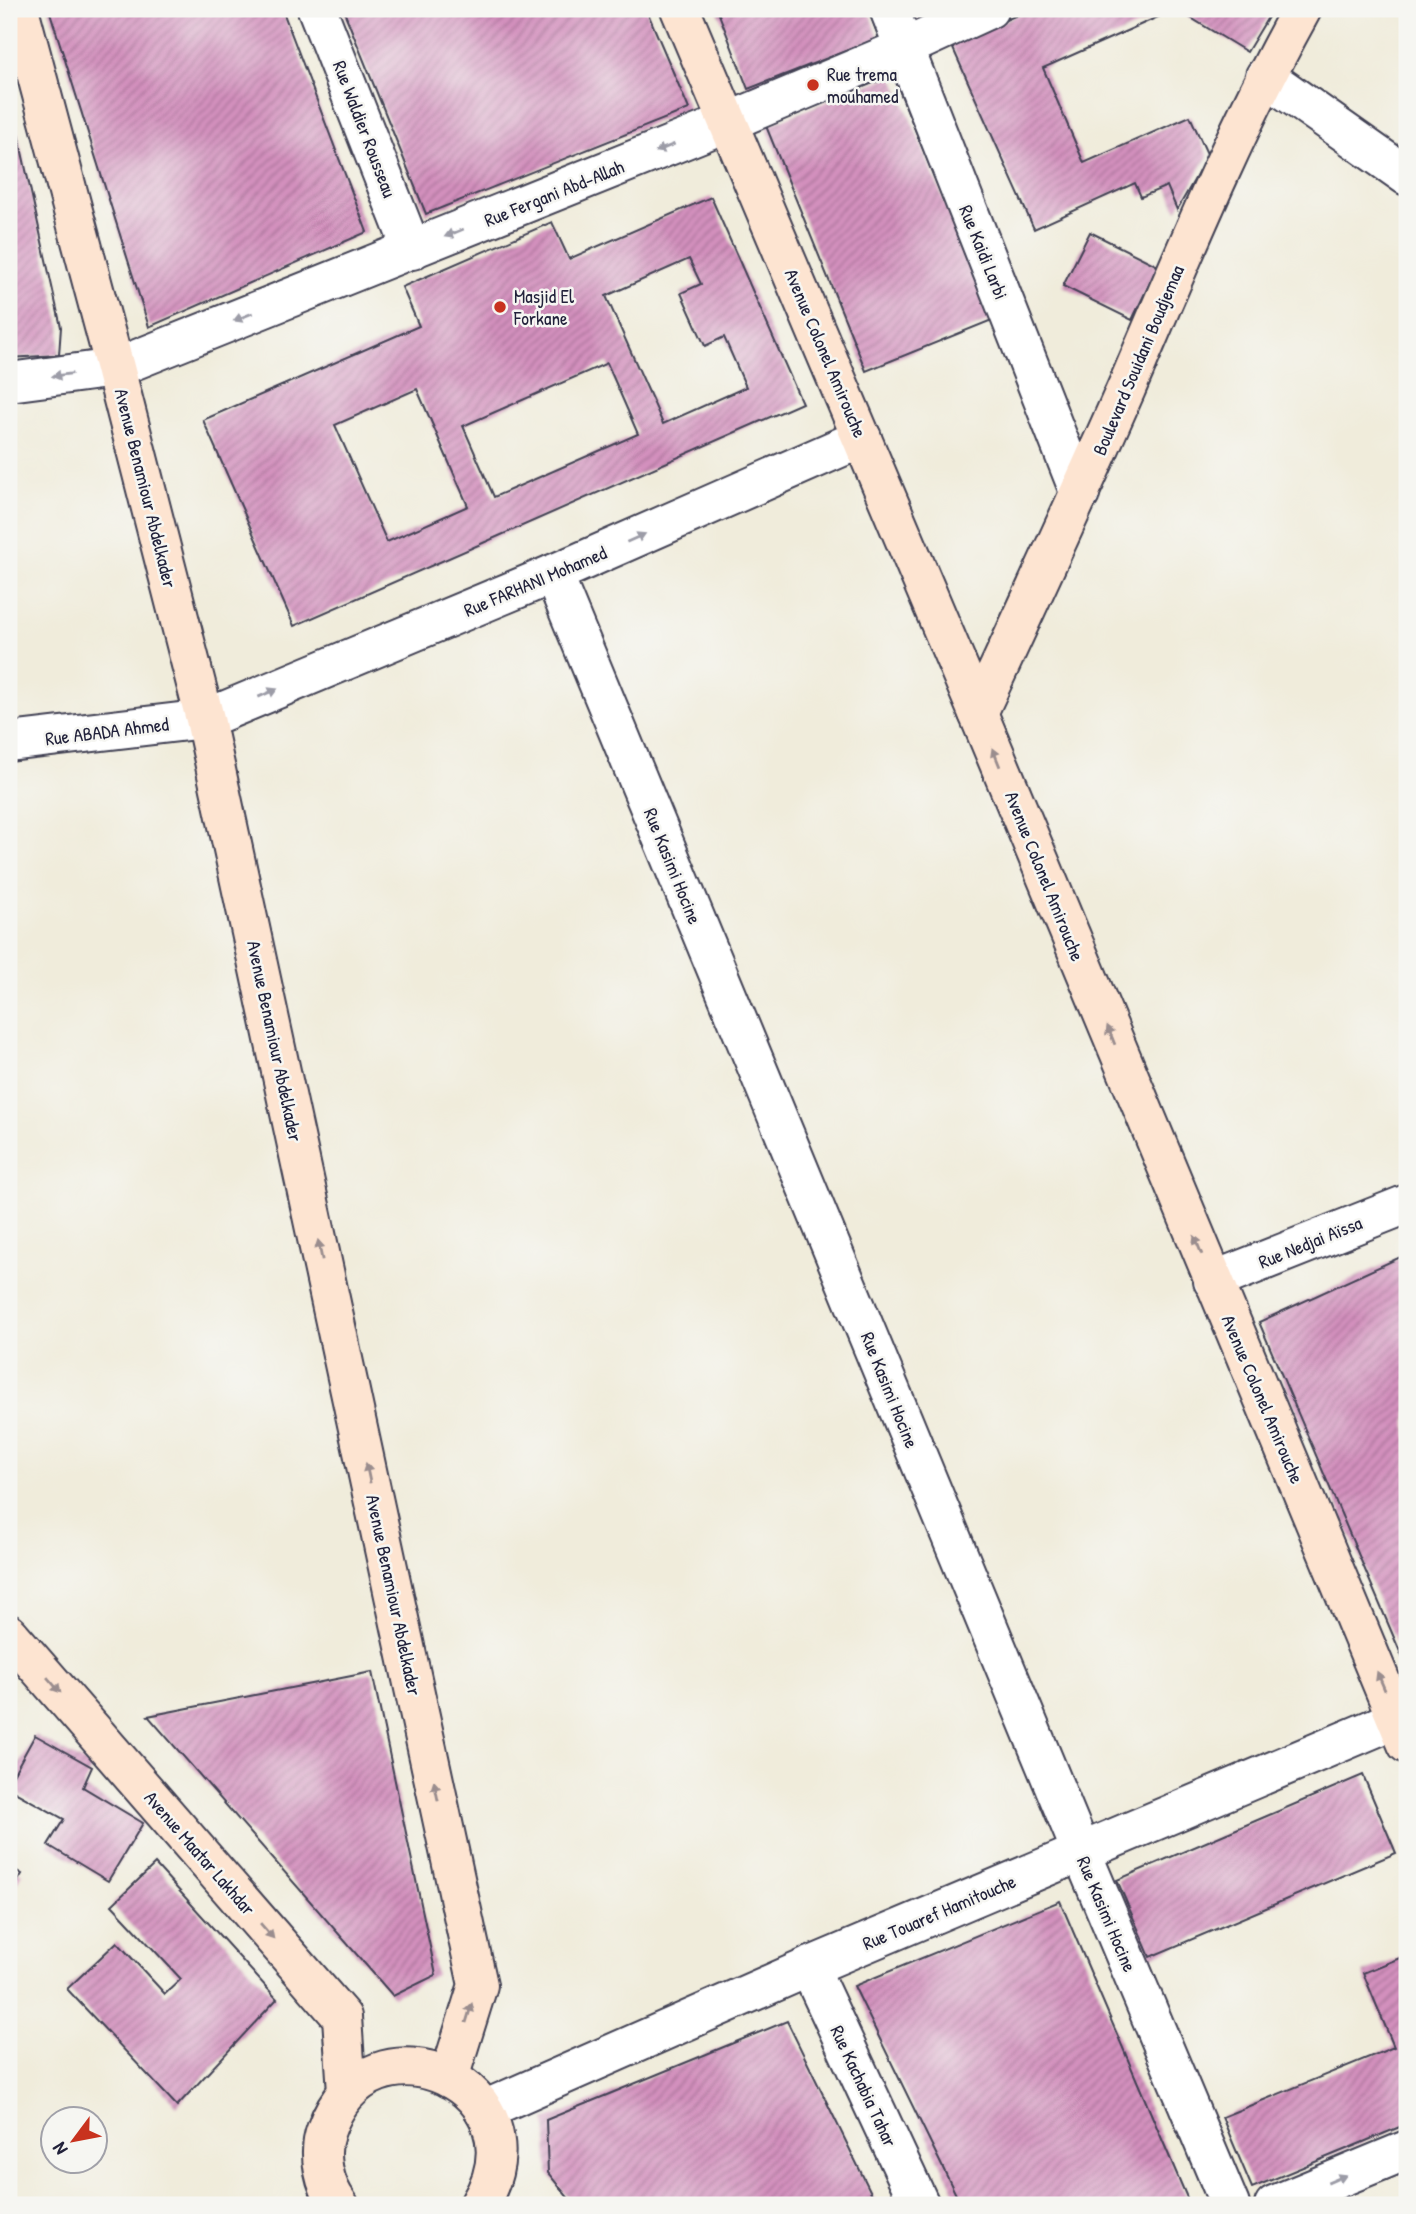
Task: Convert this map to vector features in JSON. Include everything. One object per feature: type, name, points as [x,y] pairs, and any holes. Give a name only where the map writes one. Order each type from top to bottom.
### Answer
[{"type":"main road","name":"Avenue Benamiour Abdelkader","points":[[19,9],[116,368],[205,719],[478,1985],[449,2078]]},
{"type":"main road","name":"Avenue Colonel Amirouche","points":[[680,9],[978,713],[1402,1731]]},
{"type":"main road","name":"Boulevard Souidani Boudjemaa","points":[[978,713],[1080,494],[1215,184],[1265,76],[1302,9]]},
{"type":"main road","name":"Avenue Maatar Lakhdar","points":[[9,1634],[342,2017],[347,2092]]},
{"type":"main road","points":[[339,2205],[332,2196],[323,2169],[322,2140],[331,2113],[347,2092],[369,2076],[406,2066],[434,2070],[449,2078],[467,2089],[484,2110],[494,2135],[496,2162],[490,2188],[479,2205]]},
{"type":"street","name":"Rue Waldier Rousseau","points":[[317,9],[412,250]]},
{"type":"street","name":"Rue Kaidi Larbi","points":[[889,9],[1080,494]]},
{"type":"street","name":"Rue Fergani Abd-Allah","points":[[9,382],[116,368],[728,122],[989,9]]},
{"type":"street","points":[[1265,76],[1407,176]]},
{"type":"street","name":"Rue FARHANI Mohamed","points":[[205,719],[553,574],[862,438]]},
{"type":"street","name":"Rue Kasimi Hocine","points":[[553,574],[1230,2205]]},
{"type":"street","name":"Rue ABADA Ahmed","points":[[9,743],[205,719]]},
{"type":"street","name":"Rue Nedjai Aïssa","points":[[1213,1281],[1407,1203]]},
{"type":"street","name":"Rue Touaref Hamitouche","points":[[484,2110],[1081,1851],[1402,1731]]},
{"type":"street","name":"Rue Kachabia Tahar","points":[[809,1967],[919,2205]]},
{"type":"street","points":[[1274,2205],[1407,2150]]},
{"type":"building","points":[[49,9],[282,9],[367,232],[149,327]]},
{"type":"building","points":[[343,9],[646,9],[689,109],[426,214]]},
{"type":"building","points":[[717,9],[868,9],[879,38],[748,89]]},
{"type":"building","points":[[914,9],[951,9],[920,22]]},
{"type":"building","points":[[1031,9],[1176,9],[1043,68],[1084,163],[1190,116],[1208,156],[1177,210],[1167,186],[1141,197],[1135,183],[1034,229],[951,44]]},
{"type":"building","points":[[1176,9],[1273,9],[1247,52]]},
{"type":"building","points":[[893,75],[992,320],[866,371],[766,126]]},
{"type":"building","points":[[14,116],[61,327],[59,355],[9,358],[9,118]]},
{"type":"building","points":[[711,197],[802,403],[294,626],[203,420],[419,326],[402,287],[552,222],[569,259]],"holes":[[[689,259],[701,284],[681,293],[705,346],[724,337],[746,387],[663,424],[606,296]],[[607,363],[638,434],[494,497],[463,426]],[[417,389],[468,506],[387,542],[335,425]]]},
{"type":"building","points":[[1090,232],[1158,266],[1132,320],[1063,286]]},
{"type":"building","points":[[1407,1254],[1407,1668],[1259,1322]]},
{"type":"building","points":[[372,1672],[436,1975],[393,1996],[148,1716]]},
{"type":"building","points":[[35,1735],[92,1767],[83,1787],[143,1823],[108,1881],[48,1845],[64,1819],[9,1789],[9,1782]]},
{"type":"building","points":[[1363,1775],[1396,1853],[1150,1957],[1117,1880]]},
{"type":"building","points":[[155,1864],[277,1999],[177,2106],[67,1989],[117,1942],[165,1994],[181,1979],[112,1905]]},
{"type":"building","points":[[9,1866],[22,1874],[9,1895]]},
{"type":"building","points":[[1060,1901],[1188,2200],[1175,2205],[961,2205],[854,1986]]},
{"type":"building","points":[[1407,1955],[1407,2124],[1252,2188],[1222,2117],[1394,2047],[1363,1973]]},
{"type":"building","points":[[787,2021],[877,2205],[574,2205],[548,2173],[546,2120]]},
{"type":"place","name":"Rue trema mouhamed","points":[[813,85]]},
{"type":"place","name":"Masjid El Forkane","points":[[500,307]]}]
